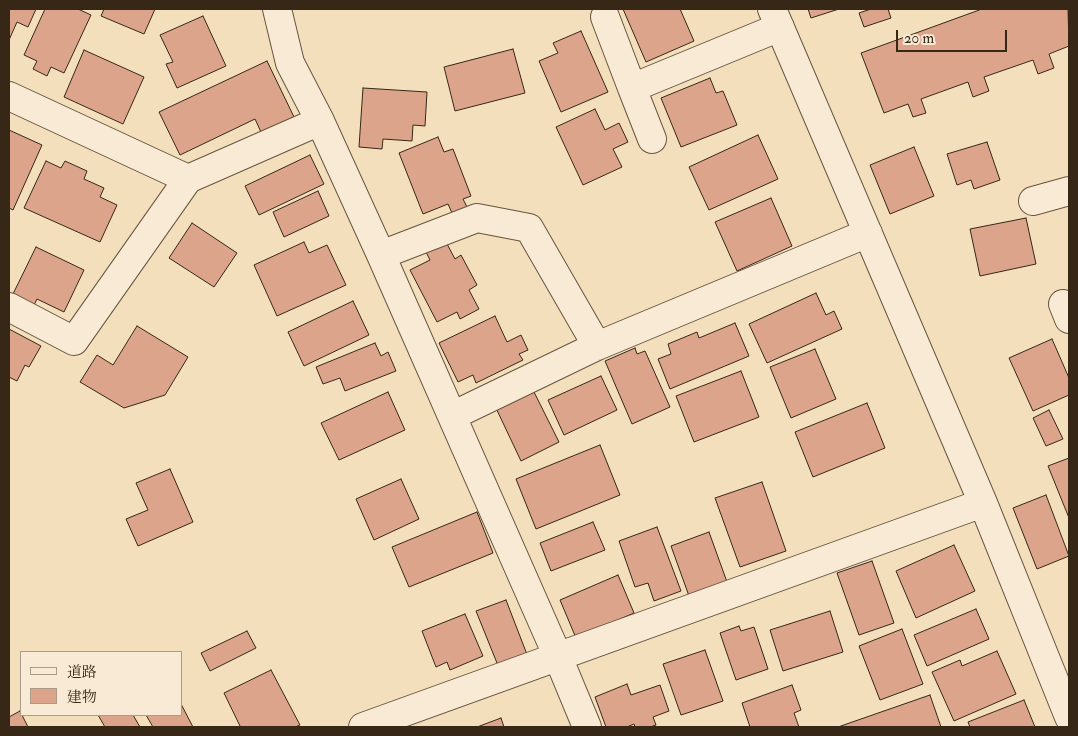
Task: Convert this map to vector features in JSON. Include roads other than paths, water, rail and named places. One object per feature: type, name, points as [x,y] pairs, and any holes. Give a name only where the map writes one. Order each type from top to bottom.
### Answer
[{"type":"street","points":[[277,9],[290,63],[320,121],[381,255],[587,727]]},
{"type":"street","points":[[606,17],[652,139]]},
{"type":"street","points":[[632,88],[776,18],[983,503],[1069,717]]},
{"type":"street","points":[[9,96],[188,179]]},
{"type":"street","points":[[9,307],[74,341],[188,179],[320,121]]},
{"type":"street","points":[[1032,201],[1069,191]]},
{"type":"street","points":[[381,255],[477,218],[529,228],[597,346]]},
{"type":"street","points":[[452,416],[597,346],[868,233]]},
{"type":"street","points":[[363,727],[983,503]]}]
